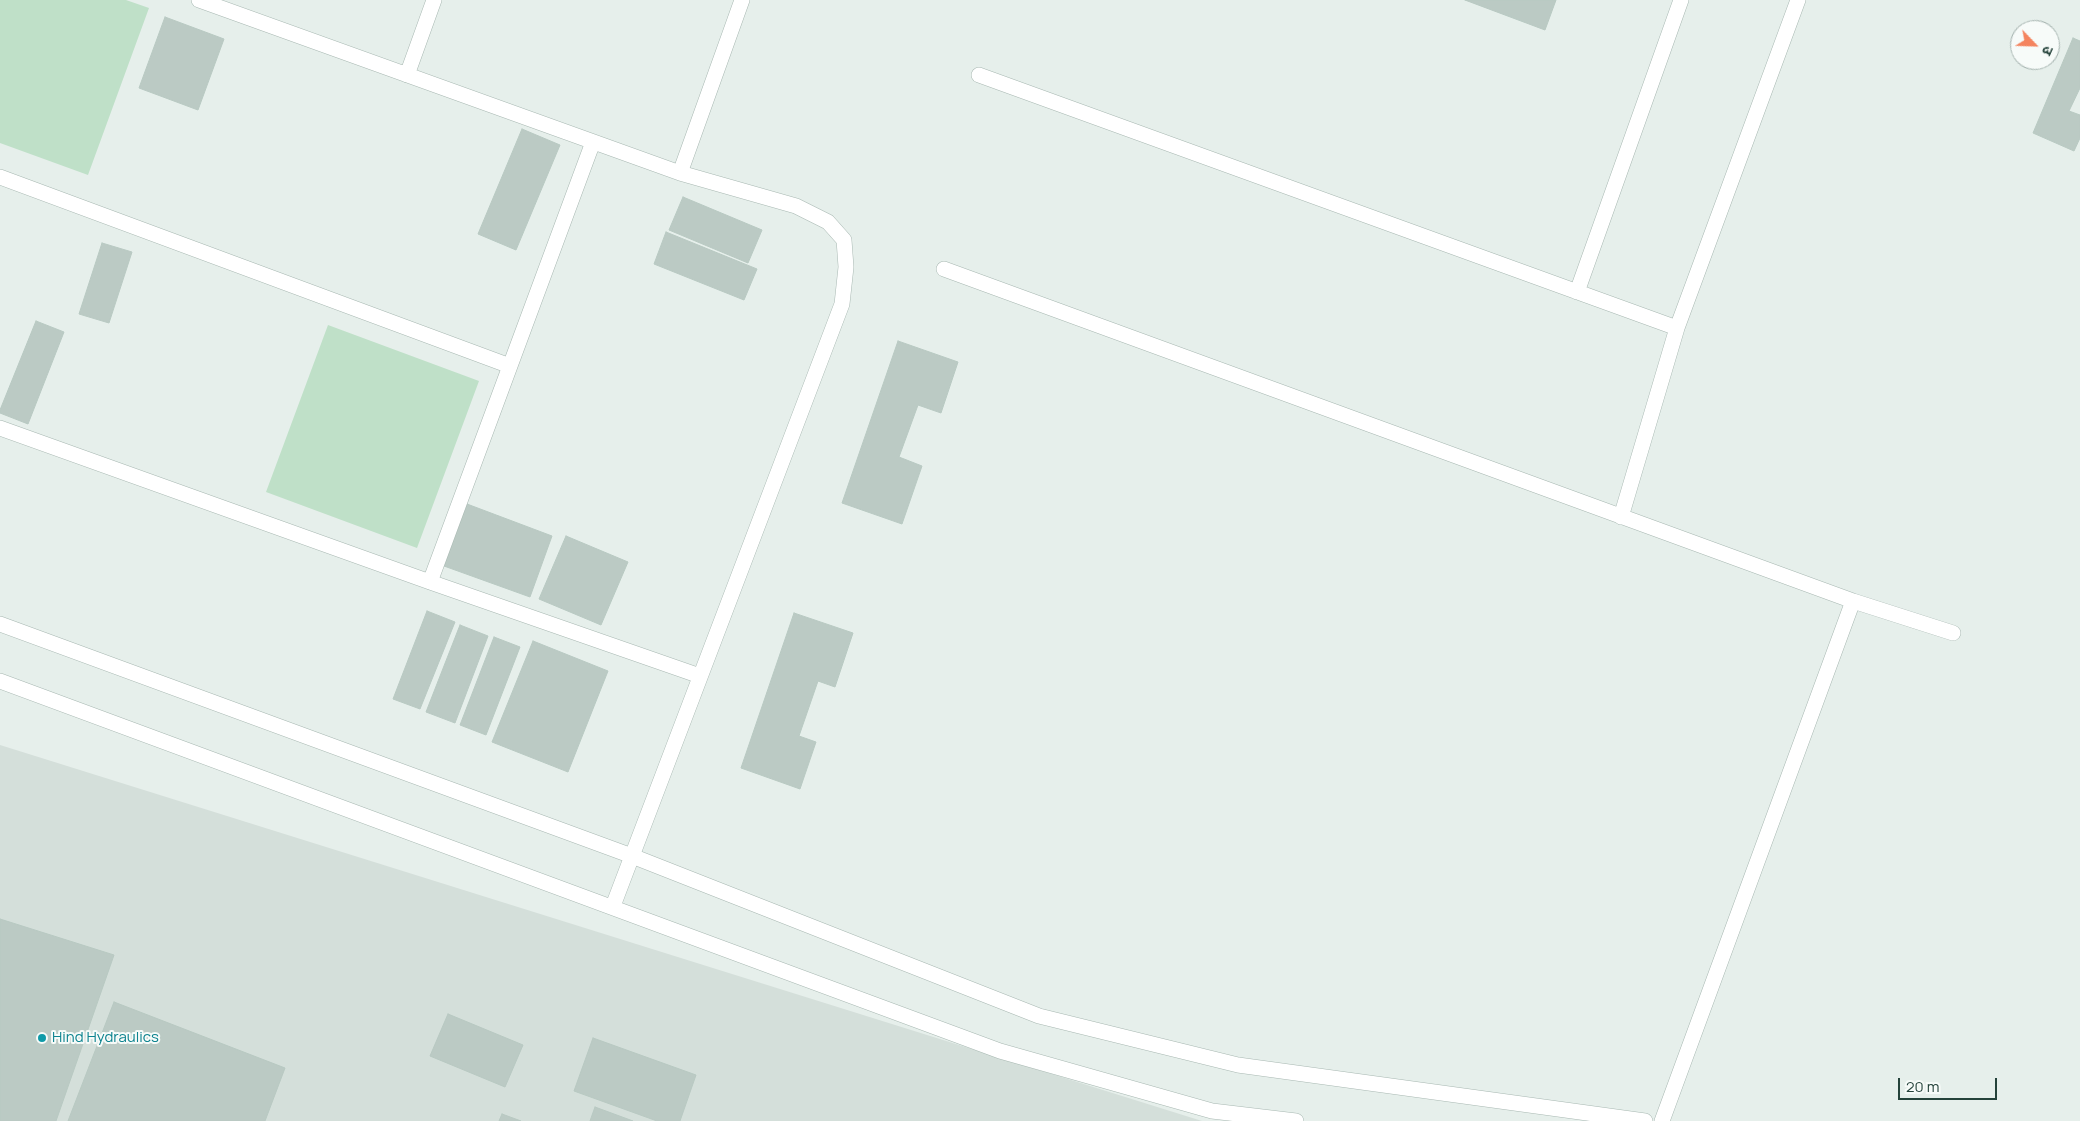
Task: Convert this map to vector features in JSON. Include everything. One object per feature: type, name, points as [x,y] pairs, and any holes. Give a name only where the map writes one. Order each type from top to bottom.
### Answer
[{"type":"street","points":[[199,0],[680,173],[796,206],[828,222],[844,240],[846,267],[842,304],[613,906]]},
{"type":"street","points":[[407,75],[434,0]]},
{"type":"street","points":[[680,173],[742,0]]},
{"type":"street","points":[[1577,292],[1681,0]]},
{"type":"street","points":[[1620,517],[1677,328],[1798,0]]},
{"type":"street","points":[[979,75],[1677,328]]},
{"type":"street","points":[[430,582],[593,142]]},
{"type":"street","points":[[0,177],[510,366]]},
{"type":"street","points":[[944,269],[1853,602],[1953,633]]},
{"type":"street","points":[[0,428],[430,582],[700,676]]},
{"type":"street","points":[[1662,1121],[1853,602]]},
{"type":"street","points":[[0,624],[632,856],[1039,1016],[1238,1065],[1645,1121]]},
{"type":"street","points":[[0,681],[613,906],[1000,1051],[1212,1111],[1296,1121]]},
{"type":"shaded area","points":[[0,745],[1202,1121],[0,1121]]},
{"type":"green space","points":[[0,0],[126,0],[149,8],[88,175],[0,143]]},
{"type":"green space","points":[[328,325],[479,381],[417,548],[266,492]]},
{"type":"building","points":[[1465,0],[1556,0],[1545,30]]},
{"type":"building","points":[[165,17],[224,39],[198,110],[139,88]]},
{"type":"building","points":[[2073,38],[2080,41],[2080,88],[2069,111],[2080,115],[2080,138],[2074,151],[2033,133]]},
{"type":"building","points":[[522,129],[560,145],[516,250],[478,234]]},
{"type":"building","points":[[683,197],[762,230],[748,263],[669,230]]},
{"type":"building","points":[[666,232],[757,269],[744,300],[654,264]]},
{"type":"building","points":[[102,243],[132,252],[109,323],[79,314]]},
{"type":"building","points":[[36,321],[64,332],[28,424],[0,413],[0,410]]},
{"type":"building","points":[[898,341],[958,362],[941,413],[918,405],[899,457],[922,466],[902,524],[842,503]]},
{"type":"building","points":[[467,504],[552,536],[530,597],[444,566]]},
{"type":"building","points":[[566,536],[628,562],[601,625],[539,599]]},
{"type":"building","points":[[427,611],[455,622],[420,709],[393,699]]},
{"type":"building","points":[[794,613],[853,633],[835,687],[818,681],[799,736],[816,742],[800,789],[741,768]]},
{"type":"building","points":[[460,625],[488,636],[455,723],[426,712]]},
{"type":"building","points":[[494,637],[520,647],[486,735],[460,725]]},
{"type":"building","points":[[533,641],[608,671],[568,772],[492,742]]},
{"type":"building","name":"Hind Hydraulics","points":[[0,919],[114,955],[56,1121],[0,1121]]},
{"type":"building","points":[[114,1002],[285,1068],[265,1121],[68,1121]]},
{"type":"building","points":[[448,1014],[523,1045],[505,1087],[430,1056]]},
{"type":"building","points":[[593,1038],[696,1075],[680,1121],[657,1121],[574,1091]]},
{"type":"building","points":[[595,1107],[633,1121],[590,1121]]},
{"type":"building","points":[[502,1114],[521,1121],[499,1121]]},
{"type":"place","name":"Hind Hydraulics","points":[[42,1038]]}]
